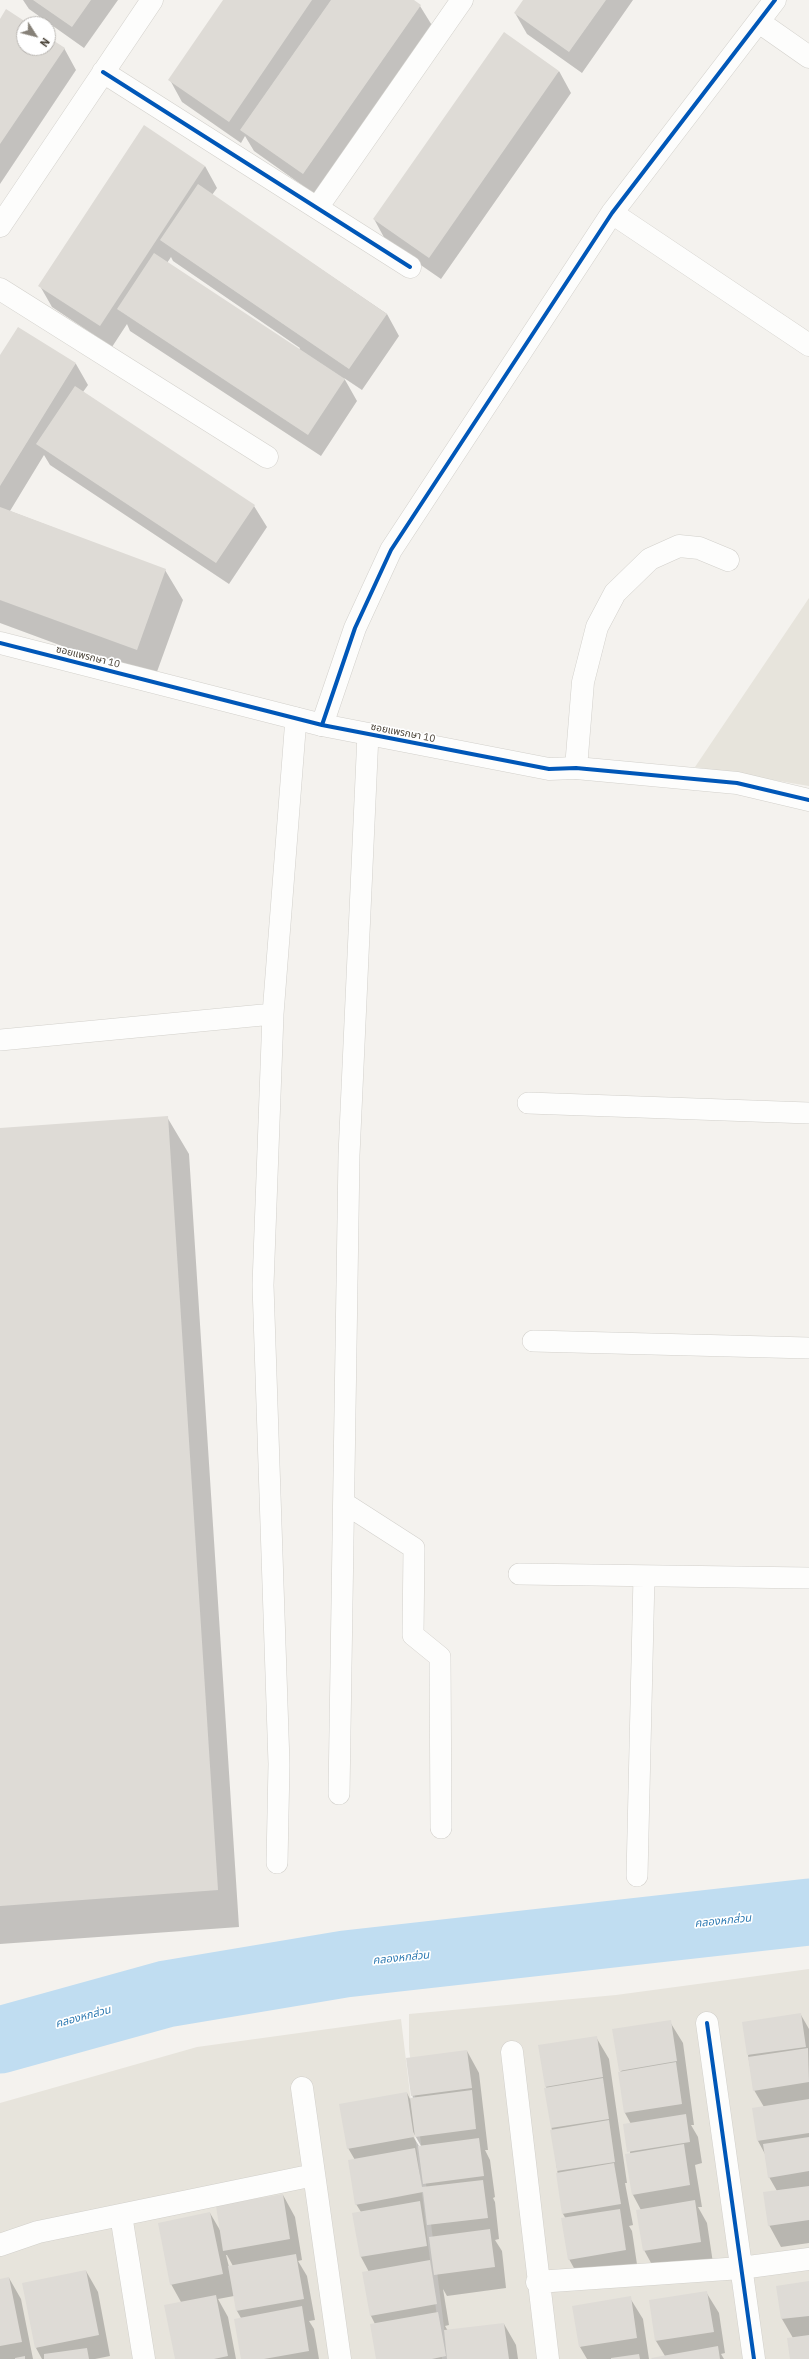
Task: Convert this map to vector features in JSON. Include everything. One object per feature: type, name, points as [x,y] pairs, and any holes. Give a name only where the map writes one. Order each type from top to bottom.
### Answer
[{"type":"street","points":[[0,226],[152,0]]},
{"type":"street","points":[[317,208],[462,0]]},
{"type":"street","points":[[322,725],[355,628],[391,550],[612,213],[775,0]]},
{"type":"street","points":[[759,22],[809,57]]},
{"type":"street","points":[[103,72],[410,266]]},
{"type":"street","points":[[612,213],[809,345]]},
{"type":"street","points":[[0,289],[267,457]]},
{"type":"street","points":[[576,768],[583,682],[597,627],[615,593],[650,559],[679,546],[699,548],[728,560]]},
{"type":"street","name":"ซอยแพรกษา 10","points":[[0,643],[322,725],[368,734],[549,769],[576,768],[737,783],[809,800]]},
{"type":"street","points":[[707,2023],[754,2359]]},
{"type":"street","points":[[512,2052],[537,2282],[548,2359]]},
{"type":"street","points":[[302,2088],[340,2359]]},
{"type":"street","points":[[0,2245],[38,2232],[314,2175]]},
{"type":"street","points":[[121,2216],[144,2359]]},
{"type":"street","points":[[537,2282],[741,2268],[809,2259]]},
{"type":"lane","points":[[277,1863],[279,1764],[263,1285],[273,1014],[296,718]]},
{"type":"lane","points":[[339,1794],[349,1156],[368,734]]},
{"type":"lane","points":[[0,1040],[273,1014]]},
{"type":"lane","points":[[528,1103],[809,1113]]},
{"type":"lane","points":[[533,1341],[809,1348]]},
{"type":"lane","points":[[344,1503],[414,1548],[413,1635],[440,1658],[441,1828]]},
{"type":"lane","points":[[519,1574],[809,1578]]},
{"type":"lane","points":[[637,1876],[644,1576]]},
{"type":"shaded area","points":[[809,598],[809,786],[695,767]]},
{"type":"shaded area","points":[[809,1969],[809,2359],[448,2359],[409,2049],[409,2014],[616,1995]]},
{"type":"shaded area","points":[[401,2019],[442,2359],[0,2359],[0,2103],[197,2047]]},
{"type":"building","points":[[33,0],[91,0],[72,27]]},
{"type":"building","points":[[223,0],[312,0],[229,122],[168,80]]},
{"type":"building","points":[[331,0],[414,0],[421,5],[303,174],[240,130]]},
{"type":"building","points":[[523,0],[606,0],[569,52],[514,13]]},
{"type":"building","points":[[6,9],[17,16],[16,56],[56,56],[56,42],[65,48],[0,144],[0,19]]},
{"type":"building","points":[[504,32],[559,71],[429,258],[373,219]]},
{"type":"building","points":[[144,125],[205,166],[100,326],[38,286]]},
{"type":"building","points":[[198,184],[387,314],[349,369],[160,240]]},
{"type":"building","points":[[154,253],[345,379],[308,435],[117,309]]},
{"type":"building","points":[[18,327],[76,363],[0,486],[0,355]]},
{"type":"building","points":[[75,386],[255,505],[216,563],[36,444]]},
{"type":"building","points":[[0,507],[166,569],[137,650],[0,600]]},
{"type":"building","points":[[168,1116],[218,1890],[0,1906],[0,1128]]},
{"type":"building","points":[[801,2013],[806,2047],[747,2055],[742,2022]]},
{"type":"building","points":[[671,2020],[677,2061],[619,2071],[612,2029]]},
{"type":"building","points":[[597,2036],[603,2077],[545,2087],[538,2045]]},
{"type":"building","points":[[808,2048],[809,2082],[753,2091],[748,2057]]},
{"type":"building","points":[[467,2050],[472,2088],[411,2096],[406,2058]]},
{"type":"building","points":[[676,2062],[682,2104],[624,2113],[618,2072]]},
{"type":"building","points":[[603,2078],[609,2119],[551,2128],[544,2088]]},
{"type":"building","points":[[472,2090],[476,2129],[415,2137],[410,2098]]},
{"type":"building","points":[[407,2092],[414,2137],[347,2149],[339,2104]]},
{"type":"building","points":[[809,2099],[809,2133],[757,2141],[752,2108]]},
{"type":"building","points":[[686,2114],[690,2142],[627,2152],[623,2124]]},
{"type":"building","points":[[609,2120],[615,2162],[557,2171],[550,2130]]},
{"type":"building","points":[[809,2137],[809,2171],[768,2178],[763,2144]]},
{"type":"building","points":[[479,2138],[484,2176],[423,2184],[418,2146]]},
{"type":"building","points":[[684,2144],[690,2185],[632,2195],[625,2154]]},
{"type":"building","points":[[415,2148],[422,2187],[483,2180],[488,2218],[427,2225],[423,2192],[355,2205],[348,2160]]},
{"type":"building","points":[[614,2163],[621,2204],[562,2214],[556,2173]]},
{"type":"building","points":[[809,2186],[809,2220],[768,2226],[763,2192]]},
{"type":"building","points":[[283,2194],[290,2239],[223,2251],[216,2206]]},
{"type":"building","points":[[695,2200],[701,2242],[643,2251],[636,2210]]},
{"type":"building","points":[[420,2201],[427,2246],[360,2257],[352,2213]]},
{"type":"building","points":[[620,2209],[626,2250],[568,2260],[561,2218]]},
{"type":"building","points":[[210,2212],[223,2274],[170,2285],[158,2223]]},
{"type":"building","points":[[490,2229],[495,2267],[434,2275],[429,2237]]},
{"type":"building","points":[[296,2254],[304,2299],[236,2311],[228,2266]]},
{"type":"building","points":[[430,2260],[437,2304],[370,2316],[362,2272]]},
{"type":"building","points":[[86,2270],[99,2335],[35,2348],[22,2283]]},
{"type":"building","points":[[9,2277],[22,2342],[0,2346],[0,2279]]},
{"type":"building","points":[[809,2281],[809,2316],[781,2319],[776,2286]]},
{"type":"building","points":[[707,2291],[714,2332],[655,2341],[649,2300]]},
{"type":"building","points":[[216,2295],[228,2356],[214,2359],[175,2359],[164,2305]]},
{"type":"building","points":[[631,2296],[637,2338],[579,2347],[572,2306]]},
{"type":"building","points":[[302,2306],[309,2351],[264,2359],[241,2359],[234,2319]]},
{"type":"building","points":[[438,2312],[446,2356],[432,2359],[376,2359],[370,2324]]},
{"type":"building","points":[[504,2323],[509,2359],[447,2359],[444,2330]]},
{"type":"building","points":[[809,2335],[809,2359],[790,2359],[787,2338]]},
{"type":"building","points":[[718,2346],[720,2359],[651,2358]]},
{"type":"building","points":[[87,2348],[89,2359],[44,2359],[44,2354]]},
{"type":"building","points":[[639,2354],[640,2359],[611,2359],[611,2358]]},
{"type":"building","points":[[25,2356],[25,2359],[15,2359],[15,2358]]},
{"type":"waterway","name":"คลองหกส่วน","points":[[0,2040],[166,1994],[345,1964],[809,1912]]},
{"type":"cycle path","points":[[322,725],[355,628],[391,550],[612,213],[775,0]]},
{"type":"cycle path","points":[[103,72],[410,267]]},
{"type":"cycle path","points":[[0,643],[322,725],[549,769],[576,768],[737,783],[809,800]]},
{"type":"cycle path","points":[[707,2023],[754,2359]]}]
